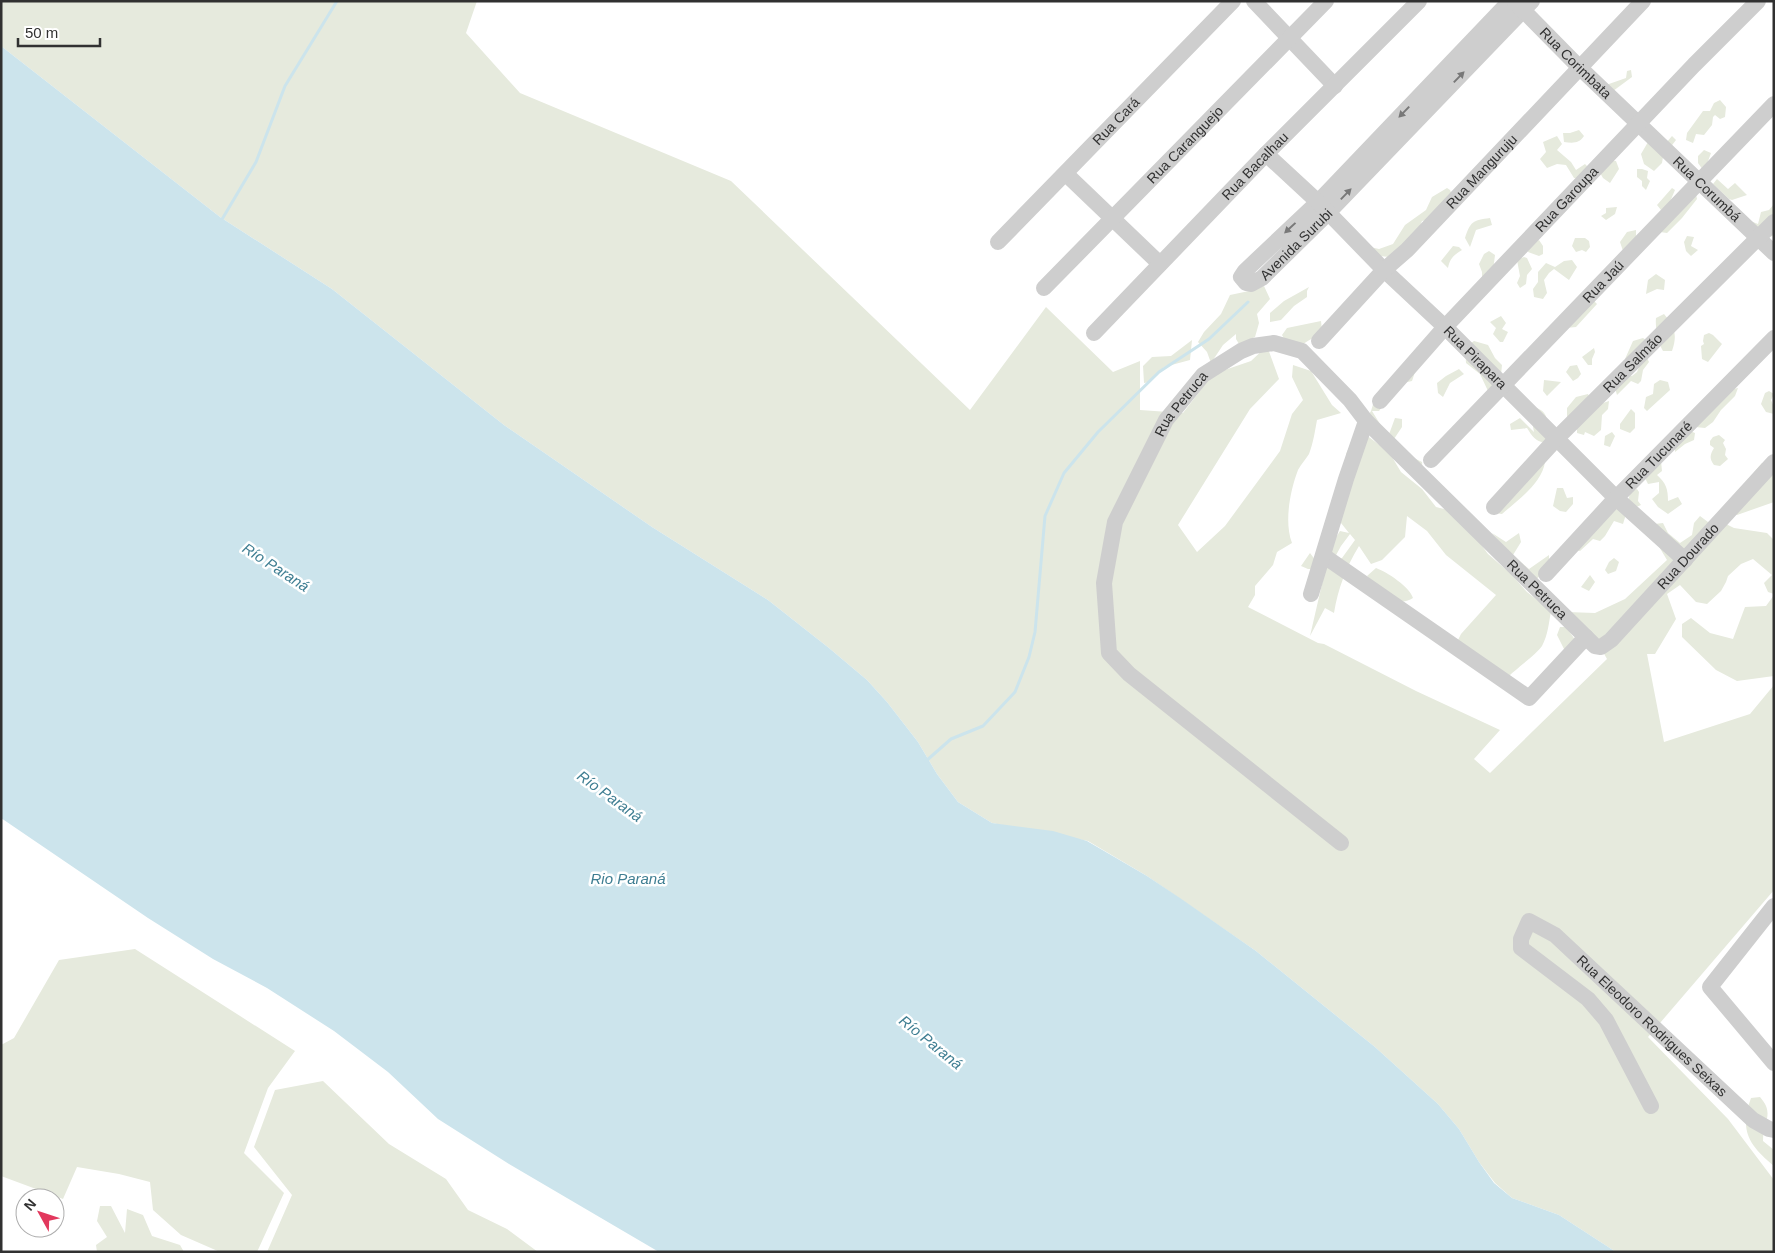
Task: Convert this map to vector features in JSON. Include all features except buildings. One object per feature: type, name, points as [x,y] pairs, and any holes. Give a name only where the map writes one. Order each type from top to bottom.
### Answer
[{"type":"street","name":"Rua Cará","points":[[998,242],[1233,1]]},
{"type":"street","points":[[1254,1],[1335,86]]},
{"type":"street","name":"Rua Caranguejo","points":[[1044,288],[1326,1]]},
{"type":"street","name":"Rua Bacalhau","points":[[1094,333],[1266,154],[1419,1]]},
{"type":"street","name":"Rua Manguruju","points":[[1319,340],[1643,1]]},
{"type":"street","name":"Rua Garoupa","points":[[1380,401],[1445,326],[1640,124],[1694,65],[1758,1]]},
{"type":"street","name":"Rua Corimbata","points":[[1520,3],[1579,67],[1640,124]]},
{"type":"street","name":"Avenida Surubi","points":[[1323,208],[1244,271],[1241,277],[1246,283],[1252,284],[1262,278],[1323,208],[1520,3]]},
{"type":"street","name":"Rua Jaú","points":[[1431,460],[1774,104]]},
{"type":"street","name":"Rua Corumbá","points":[[1640,124],[1774,253]]},
{"type":"street","name":"Rua Pirapara","points":[[1266,154],[1384,270],[1445,326],[1616,498],[1685,560]]},
{"type":"street","points":[[1066,174],[1160,264]]},
{"type":"street","name":"Rua Salmão","points":[[1494,507],[1557,438],[1774,222]]},
{"type":"street","name":"Rua Tucunaré","points":[[1546,574],[1616,498],[1774,338]]},
{"type":"street","name":"Rua Petruca","points":[[1341,843],[1129,674],[1108,653],[1104,583],[1115,522],[1166,420],[1203,375],[1240,351],[1253,346],[1274,343],[1302,351],[1350,400],[1366,421],[1595,646],[1601,647]]},
{"type":"street","points":[[1311,594],[1366,421]]},
{"type":"street","name":"Rua Dourado","points":[[1601,647],[1610,640],[1685,560],[1774,462]]},
{"type":"street","points":[[1324,556],[1529,698],[1586,637]]},
{"type":"street","points":[[1774,906],[1710,987],[1774,1063]]},
{"type":"street","name":"Rua Eleodoro Rodrigues Seixas","points":[[1651,1106],[1606,1020],[1588,999],[1521,948],[1521,939],[1529,921],[1556,935],[1752,1120],[1774,1130]]},
{"type":"shaded area","points":[[1,1],[477,1],[466,33],[520,93],[731,181],[970,410],[1046,307],[1113,372],[1140,361],[1140,410],[1183,413],[1213,374],[1251,361],[1267,346],[1279,379],[1250,409],[1178,525],[1197,552],[1225,526],[1280,451],[1292,414],[1303,400],[1292,377],[1293,365],[1311,371],[1332,405],[1341,413],[1317,420],[1309,454],[1298,470],[1290,497],[1288,526],[1292,543],[1277,552],[1273,565],[1255,586],[1255,595],[1248,607],[1416,691],[1500,730],[1474,759],[1490,773],[1607,659],[1598,643],[1567,612],[1595,613],[1625,599],[1667,560],[1646,525],[1663,523],[1668,533],[1680,543],[1692,535],[1694,523],[1700,516],[1708,522],[1716,519],[1734,528],[1767,533],[1774,540],[1774,594],[1768,592],[1764,583],[1772,575],[1753,559],[1741,564],[1728,576],[1721,591],[1707,604],[1696,602],[1680,585],[1667,594],[1676,619],[1655,654],[1647,654],[1664,742],[1750,714],[1774,685],[1774,890],[1648,1037],[1728,1119],[1774,1180],[1774,1252],[1616,1252],[1559,1215],[1512,1198],[1495,1183],[1479,1162],[1459,1129],[1438,1104],[1375,1047],[1256,951],[1147,876],[1088,841],[992,823],[958,802],[937,774],[918,742],[887,702],[867,680],[829,648],[768,600],[652,527],[504,425],[332,289],[220,217],[1,46]]},
{"type":"shaded area","points":[[1631,70],[1632,77],[1609,94],[1606,85],[1626,78],[1627,71]]},
{"type":"shaded area","points":[[1720,100],[1726,107],[1725,117],[1720,119],[1715,115],[1712,125],[1704,135],[1696,134],[1693,143],[1686,140],[1687,133],[1703,111],[1710,111],[1714,103]]},
{"type":"shaded area","points":[[1579,130],[1584,136],[1578,142],[1564,142],[1563,133]]},
{"type":"shaded area","points":[[1557,136],[1562,144],[1557,150],[1571,162],[1576,170],[1585,164],[1590,169],[1581,179],[1574,178],[1566,165],[1557,164],[1547,168],[1540,159],[1546,152],[1543,142]]},
{"type":"shaded area","points":[[1672,136],[1676,140],[1663,157],[1662,163],[1654,171],[1644,164],[1641,154],[1648,142],[1666,143]]},
{"type":"shaded area","points":[[1704,150],[1711,153],[1703,170],[1698,163],[1698,156]]},
{"type":"shaded area","points":[[1606,160],[1616,161],[1619,169],[1610,183],[1603,178],[1599,171]]},
{"type":"shaded area","points":[[1637,169],[1648,171],[1647,178],[1650,181],[1646,190],[1642,186],[1642,181],[1637,177]]},
{"type":"shaded area","points":[[1717,179],[1728,189],[1735,183],[1747,195],[1732,200],[1729,199],[1713,184]]},
{"type":"shaded area","points":[[1447,188],[1452,195],[1427,220],[1422,221],[1417,233],[1389,257],[1380,256],[1370,247],[1379,249],[1393,244],[1405,225],[1426,210],[1432,197]]},
{"type":"shaded area","points":[[1672,188],[1675,190],[1669,204],[1661,210],[1657,205]]},
{"type":"shaded area","points":[[1696,194],[1697,199],[1682,218],[1667,233],[1660,232]]},
{"type":"shaded area","points":[[1774,204],[1774,236],[1750,239],[1748,220],[1758,224],[1761,212],[1769,210]]},
{"type":"shaded area","points":[[1617,207],[1615,214],[1606,220],[1601,216],[1606,213],[1606,208]]},
{"type":"shaded area","points":[[1490,218],[1492,225],[1476,230],[1470,247],[1465,238],[1471,225],[1476,221]]},
{"type":"shaded area","points":[[1636,230],[1636,241],[1623,251],[1620,242],[1627,232]]},
{"type":"shaded area","points":[[1687,236],[1694,237],[1691,246],[1698,250],[1691,256],[1686,251],[1684,242]]},
{"type":"shaded area","points":[[1575,238],[1585,238],[1589,241],[1590,247],[1586,252],[1582,250],[1576,252],[1572,246]]},
{"type":"shaded area","points":[[1539,240],[1543,246],[1543,254],[1539,256],[1528,252],[1529,245]]},
{"type":"shaded area","points":[[1453,246],[1459,247],[1462,250],[1453,257],[1448,268],[1441,261]]},
{"type":"shaded area","points":[[1489,251],[1495,255],[1493,271],[1482,285],[1482,272],[1479,264],[1484,254]]},
{"type":"shaded area","points":[[1524,257],[1527,258],[1532,269],[1527,275],[1526,284],[1520,288],[1517,283],[1520,276],[1517,260]]},
{"type":"shaded area","points":[[1572,260],[1577,267],[1569,280],[1554,269],[1544,280],[1547,293],[1543,299],[1534,297],[1533,289],[1538,282],[1538,272],[1546,263],[1555,267],[1564,261]]},
{"type":"shaded area","points":[[1656,274],[1665,280],[1664,290],[1657,289],[1646,294],[1648,280]]},
{"type":"shaded area","points":[[1264,286],[1270,299],[1257,314],[1259,323],[1255,337],[1239,344],[1236,334],[1223,345],[1211,363],[1207,352],[1198,342],[1204,332],[1221,314],[1230,295]]},
{"type":"shaded area","points":[[1309,287],[1307,297],[1294,306],[1281,320],[1270,322],[1270,313],[1284,301]]},
{"type":"shaded area","points":[[1593,300],[1597,304],[1576,327],[1566,328]]},
{"type":"shaded area","points":[[1664,314],[1670,322],[1675,335],[1672,351],[1663,351],[1657,335],[1656,318]]},
{"type":"shaded area","points":[[1501,316],[1506,323],[1502,329],[1508,332],[1503,342],[1500,342],[1493,334],[1496,328],[1490,322]]},
{"type":"shaded area","points":[[1321,321],[1322,330],[1299,347],[1286,342],[1282,335],[1287,328]]},
{"type":"shaded area","points":[[1709,333],[1722,344],[1708,362],[1702,359],[1701,346],[1704,344],[1704,335]]},
{"type":"shaded area","points":[[1643,338],[1650,343],[1629,363],[1625,359],[1633,341]]},
{"type":"shaded area","points":[[1192,340],[1190,360],[1164,367],[1150,382],[1144,383],[1143,366],[1152,357],[1171,356]]},
{"type":"shaded area","points":[[1474,341],[1488,345],[1495,358],[1502,365],[1501,375],[1488,391],[1480,374],[1466,363],[1465,347]]},
{"type":"shaded area","points":[[1594,348],[1592,365],[1588,365],[1582,357]]},
{"type":"shaded area","points":[[1647,358],[1649,362],[1643,370],[1641,381],[1638,384],[1631,381],[1617,395],[1615,388],[1627,375],[1632,376],[1637,372],[1642,360]]},
{"type":"shaded area","points":[[1577,365],[1581,374],[1573,381],[1566,372],[1570,366]]},
{"type":"shaded area","points":[[1402,366],[1415,367],[1412,381],[1399,384],[1379,411],[1372,411],[1388,437],[1395,418],[1402,419],[1402,427],[1394,439],[1412,457],[1422,462],[1423,472],[1420,472],[1386,438],[1368,416],[1375,398],[1390,384]]},
{"type":"shaded area","points":[[1459,369],[1464,374],[1450,383],[1443,397],[1438,393],[1437,383]]},
{"type":"shaded area","points":[[1544,380],[1561,382],[1547,396],[1543,391]]},
{"type":"shaded area","points":[[1660,380],[1668,382],[1670,390],[1647,411],[1644,408],[1646,397],[1653,394],[1654,384]]},
{"type":"shaded area","points":[[1738,388],[1735,396],[1721,410],[1713,422],[1705,428],[1695,427],[1729,390]]},
{"type":"shaded area","points":[[1769,391],[1774,394],[1771,400],[1774,414],[1766,412],[1761,404],[1765,393]]},
{"type":"shaded area","points":[[1588,394],[1594,406],[1609,401],[1608,409],[1602,415],[1601,430],[1594,436],[1585,432],[1584,435],[1577,433],[1577,427],[1567,417],[1567,408],[1576,397]]},
{"type":"shaded area","points":[[1537,408],[1545,414],[1548,423],[1545,443],[1534,438],[1527,428],[1511,430],[1510,424],[1520,418],[1534,432],[1531,416]]},
{"type":"shaded area","points":[[1631,409],[1635,413],[1635,428],[1630,433],[1620,429],[1620,424]]},
{"type":"shaded area","points":[[1358,429],[1389,452],[1401,472],[1422,489],[1436,507],[1452,511],[1463,520],[1488,554],[1511,574],[1527,592],[1551,611],[1547,633],[1542,646],[1506,679],[1456,644],[1461,634],[1496,595],[1446,555],[1427,531],[1407,516],[1405,537],[1382,560],[1371,564],[1359,546],[1343,578],[1334,613],[1325,608],[1310,636],[1331,545],[1340,531],[1349,533],[1337,518],[1347,467],[1346,454]],"holes":[[[1350,534],[1355,540],[1342,558],[1338,560],[1335,557]]]},
{"type":"shaded area","points":[[1690,431],[1695,433],[1694,440],[1675,452],[1675,449]]},
{"type":"shaded area","points":[[1612,432],[1615,436],[1610,447],[1604,445],[1605,436]]},
{"type":"shaded area","points":[[1719,435],[1725,440],[1723,443],[1726,449],[1725,455],[1728,459],[1720,466],[1714,465],[1711,460],[1714,448],[1710,445],[1713,437]]},
{"type":"shaded area","points":[[1661,461],[1662,471],[1657,475],[1666,486],[1668,501],[1678,497],[1682,504],[1668,514],[1658,507],[1652,499],[1659,493],[1659,482],[1648,484],[1644,476]]},
{"type":"shaded area","points":[[1545,462],[1539,477],[1522,497],[1502,514],[1494,513]]},
{"type":"shaded area","points":[[1762,463],[1771,473],[1774,471],[1774,502],[1737,515],[1724,507]]},
{"type":"shaded area","points":[[1557,488],[1563,488],[1567,498],[1573,497],[1573,504],[1566,512],[1560,511],[1553,506]]},
{"type":"shaded area","points":[[1637,489],[1639,492],[1638,501],[1641,505],[1634,508],[1628,503],[1630,492]]},
{"type":"shaded area","points":[[1616,509],[1627,511],[1623,524],[1614,521],[1600,541],[1593,539],[1580,551],[1576,550]]},
{"type":"shaded area","points":[[1492,533],[1506,542],[1519,533],[1521,542],[1513,555],[1529,569],[1549,555],[1549,565],[1535,581]]},
{"type":"shaded area","points":[[1310,553],[1316,561],[1315,569],[1301,566]]},
{"type":"shaded area","points":[[1614,558],[1619,562],[1616,571],[1608,574],[1605,570],[1609,562]]},
{"type":"shaded area","points":[[1376,568],[1392,576],[1408,589],[1413,598],[1400,601],[1387,596],[1367,576]]},
{"type":"shaded area","points":[[1590,575],[1595,582],[1589,591],[1581,587]]},
{"type":"shaded area","points":[[1774,595],[1774,676],[1737,681],[1716,670],[1682,637],[1682,624],[1691,618],[1710,633],[1733,639],[1745,607],[1766,606]]},
{"type":"shaded area","points":[[1560,627],[1566,627],[1576,641],[1565,651],[1557,635]]},
{"type":"shaded area","points":[[135,949],[295,1051],[268,1088],[244,1153],[284,1193],[257,1252],[220,1252],[181,1235],[153,1210],[150,1182],[119,1174],[77,1167],[65,1194],[65,1188],[33,1188],[1,1176],[1,1045],[14,1038],[59,960]]},
{"type":"shaded area","points":[[323,1081],[389,1144],[446,1179],[468,1210],[507,1229],[538,1252],[267,1252],[292,1195],[254,1147],[275,1090]]},
{"type":"shaded area","points":[[1760,1097],[1768,1113],[1763,1141],[1774,1150],[1774,1166],[1758,1151],[1746,1128],[1751,1098]]},
{"type":"shaded area","points":[[100,1206],[111,1206],[125,1233],[127,1209],[143,1215],[152,1236],[180,1245],[184,1252],[97,1252],[96,1245],[107,1237],[97,1221]]},
{"type":"water","name":"Rio Paraná","points":[[1,46],[220,217],[332,289],[504,425],[652,527],[768,600],[829,648],[867,680],[887,702],[918,742],[937,774],[958,802],[992,823],[1053,831],[1087,841],[1147,876],[1180,898],[1256,951],[1375,1047],[1438,1104],[1459,1129],[1494,1183],[1512,1198],[1559,1215],[1616,1252],[659,1252],[509,1164],[438,1119],[388,1072],[334,1031],[267,988],[213,959],[148,918],[1,818]]},
{"type":"waterway","points":[[221,221],[256,162],[285,86],[337,1]]},
{"type":"waterway","points":[[926,761],[951,739],[983,726],[1015,692],[1029,657],[1035,632],[1045,516],[1064,473],[1098,432],[1159,372],[1209,339],[1248,302]]},
{"type":"water label","name":"Río Paraná","points":[[276,567]]},
{"type":"water label","name":"Río Paraná","points":[[610,796]]},
{"type":"water label","name":"Río Paraná","points":[[931,1042]]}]
